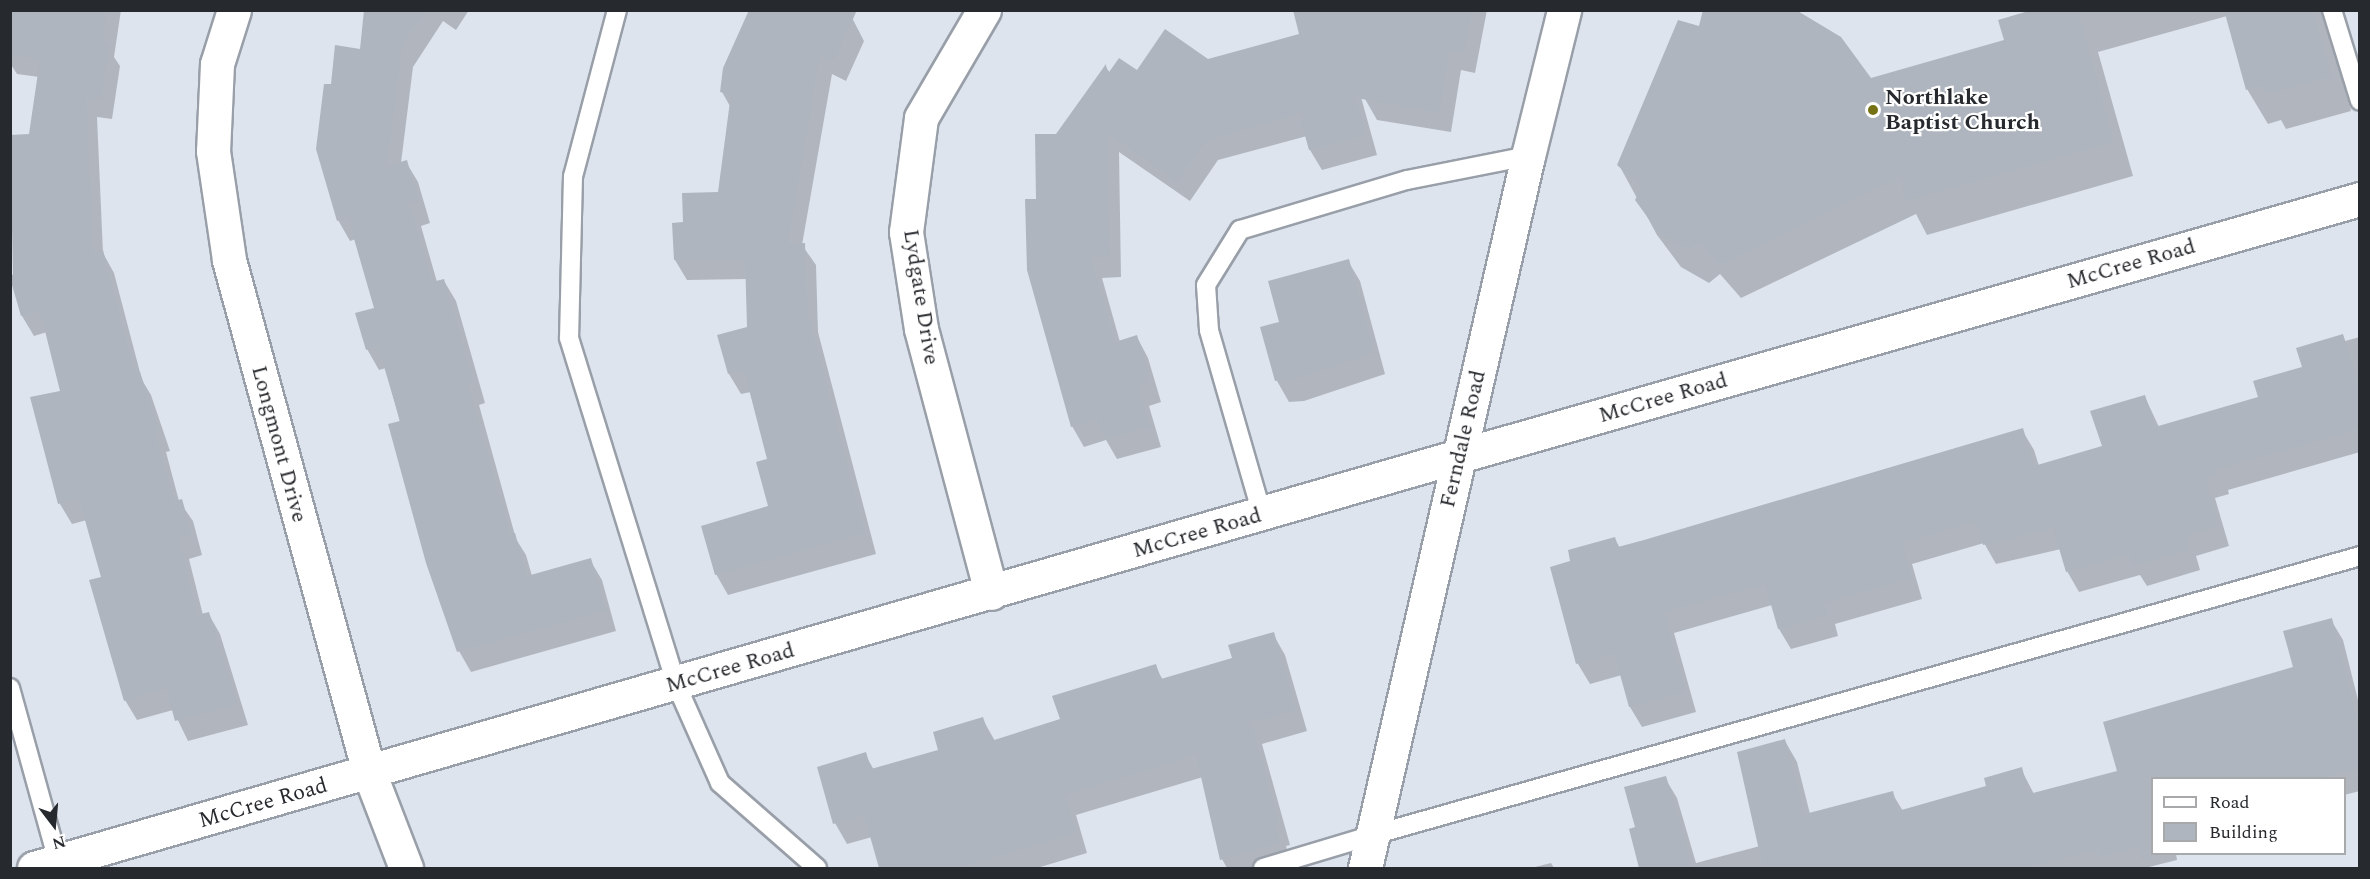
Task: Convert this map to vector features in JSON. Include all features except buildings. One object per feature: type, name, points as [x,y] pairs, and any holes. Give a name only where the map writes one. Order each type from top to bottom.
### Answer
[{"type":"street","name":"Longmont Drive","points":[[234,10],[217,64],[213,151],[229,260],[369,772],[406,868]]},
{"type":"street","name":"Lydgate Drive","points":[[984,10],[921,118],[906,232],[921,329],[991,593]]},
{"type":"street","name":"Ferndale Road","points":[[1365,868],[1528,156],[1564,10]]},
{"type":"street","name":"McCree Road","points":[[51,866],[1459,456],[2360,199]]},
{"type":"lane","points":[[617,10],[573,176],[569,338],[676,684],[720,783],[817,868]]},
{"type":"lane","points":[[2332,10],[2360,102]]},
{"type":"lane","points":[[1262,514],[1209,330],[1206,285],[1240,230],[1407,180],[1528,156]]},
{"type":"lane","points":[[1263,868],[2360,556]]},
{"type":"lane","points":[[10,688],[51,866]]},
{"type":"place","name":"Northlake Baptist Church","points":[[1873,110]]}]
